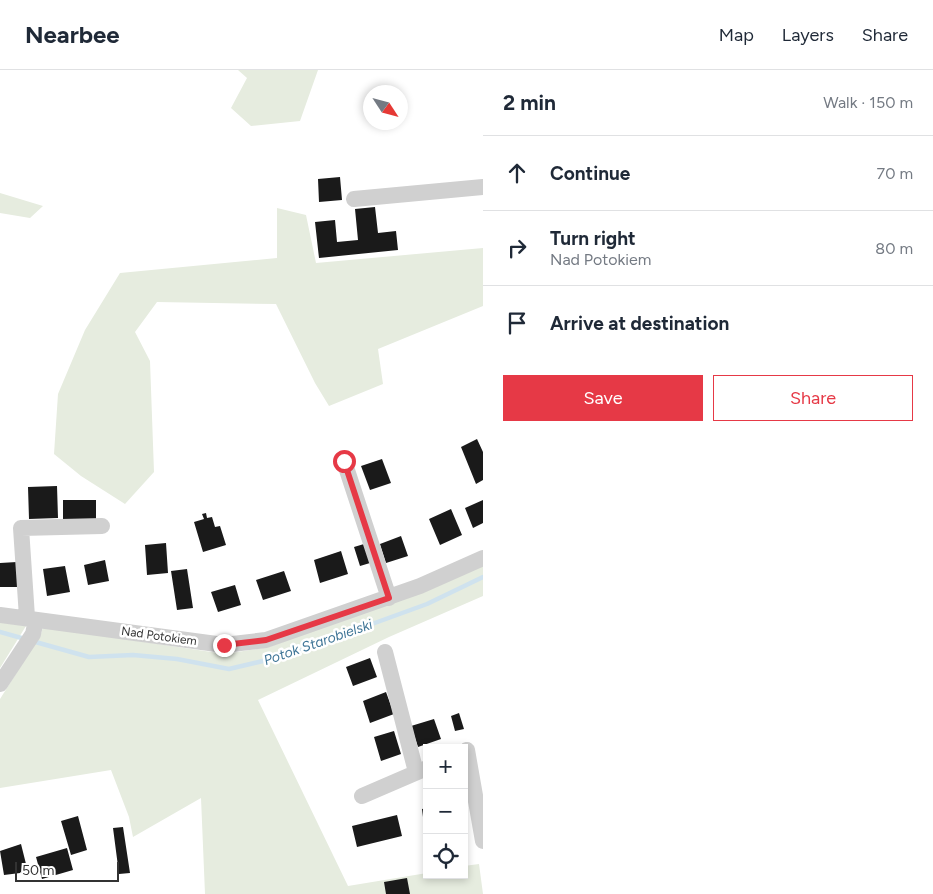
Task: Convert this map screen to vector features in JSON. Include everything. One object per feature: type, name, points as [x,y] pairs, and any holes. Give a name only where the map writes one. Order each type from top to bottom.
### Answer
[{"type":"street","points":[[354,199],[483,187]]},
{"type":"street","points":[[344,461],[389,598]]},
{"type":"street","points":[[0,684],[30,629],[21,528],[102,526]]},
{"type":"street","name":"Nad Potokiem","points":[[0,615],[30,629],[224,645],[266,640],[389,598],[483,558]]},
{"type":"street","points":[[362,796],[421,770],[385,652]]},
{"type":"street","points":[[472,749],[483,841]]},
{"type":"shaded area","points":[[238,70],[318,70],[300,121],[251,126],[231,108],[247,78]]},
{"type":"shaded area","points":[[0,193],[43,206],[30,218],[0,213]]},
{"type":"shaded area","points":[[277,208],[306,215],[316,263],[483,248],[483,306],[378,349],[383,384],[329,406],[315,383],[276,304],[157,302],[135,332],[150,361],[154,472],[125,504],[81,476],[54,454],[58,394],[85,330],[120,273],[277,258]]},
{"type":"shaded area","points":[[483,565],[483,596],[389,637],[258,700],[348,886],[423,874],[423,879],[468,879],[468,865],[479,864],[483,894],[205,894],[201,798],[133,837],[129,817],[111,770],[0,788],[0,699],[41,634],[43,627],[225,654],[269,647]]},
{"type":"shaded area","points":[[0,622],[26,626],[0,668]]},
{"type":"building","points":[[340,177],[342,200],[319,202],[318,179]]},
{"type":"building","points":[[375,207],[378,233],[396,231],[398,250],[319,258],[315,222],[335,220],[337,242],[358,240],[355,209]]},
{"type":"building","points":[[477,439],[483,452],[483,480],[476,484],[461,447]]},
{"type":"building","points":[[382,459],[391,483],[370,490],[361,466]]},
{"type":"building","points":[[57,486],[58,518],[29,519],[28,487]]},
{"type":"building","points":[[63,500],[96,500],[96,522],[63,522]]},
{"type":"building","points":[[483,500],[483,523],[473,528],[465,508]]},
{"type":"building","points":[[451,509],[462,535],[440,545],[429,519]]},
{"type":"building","points":[[206,513],[207,518],[212,517],[215,527],[220,526],[226,545],[203,552],[194,522],[204,519],[202,514]]},
{"type":"building","points":[[401,536],[408,556],[386,563],[380,544]]},
{"type":"building","points":[[166,543],[168,573],[147,575],[145,545]]},
{"type":"building","points":[[364,544],[370,563],[360,566],[354,547]]},
{"type":"building","points":[[341,551],[348,574],[320,583],[314,560]]},
{"type":"building","points":[[105,560],[109,581],[88,585],[84,565]]},
{"type":"building","points":[[17,562],[18,587],[0,587],[0,563]]},
{"type":"building","points":[[65,566],[70,592],[47,596],[43,569]]},
{"type":"building","points":[[187,569],[193,608],[177,610],[171,571]]},
{"type":"building","points":[[284,571],[291,591],[263,600],[256,580]]},
{"type":"building","points":[[235,585],[241,605],[218,612],[211,592]]},
{"type":"building","points":[[370,658],[377,677],[353,686],[346,667]]},
{"type":"building","points":[[386,692],[394,714],[370,723],[363,701]]},
{"type":"building","points":[[459,713],[464,729],[455,731],[451,716]]},
{"type":"building","points":[[434,719],[441,739],[418,747],[411,726]]},
{"type":"building","points":[[394,731],[401,754],[381,761],[374,737]]},
{"type":"building","points":[[397,815],[402,836],[357,847],[352,826]]},
{"type":"building","points":[[78,816],[87,850],[71,855],[61,821]]},
{"type":"building","points":[[123,827],[130,873],[119,874],[113,828]]},
{"type":"building","points":[[21,844],[28,872],[4,875],[0,851]]},
{"type":"building","points":[[67,848],[73,870],[42,879],[36,857]]},
{"type":"building","points":[[407,878],[410,894],[386,894],[384,882]]},
{"type":"waterway","name":"Potok Starobielski","points":[[32,641],[89,657],[133,655],[177,659],[229,669],[284,656],[427,604],[483,577]]},
{"type":"waterway","name":"Potok Starobielski","points":[[0,632],[25,639]]},
{"type":"route","points":[[224,645],[266,640],[389,598],[344,461]]}]
